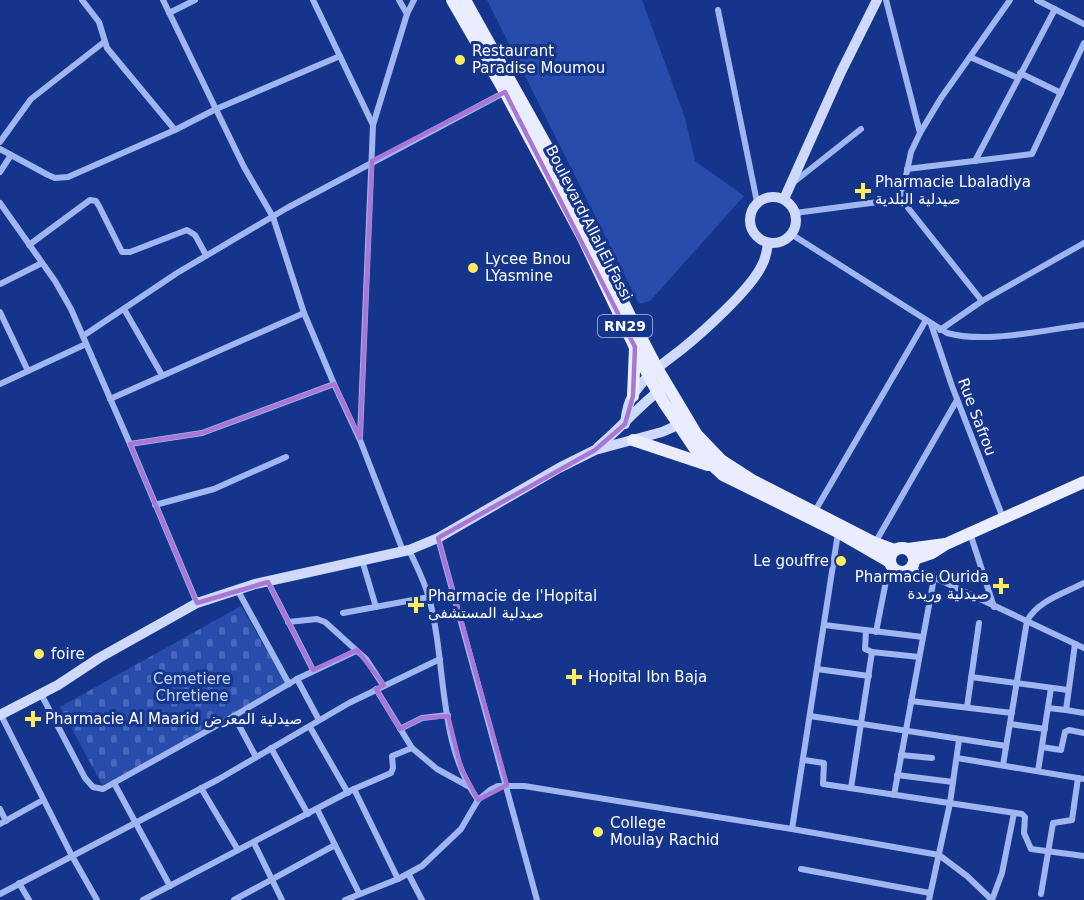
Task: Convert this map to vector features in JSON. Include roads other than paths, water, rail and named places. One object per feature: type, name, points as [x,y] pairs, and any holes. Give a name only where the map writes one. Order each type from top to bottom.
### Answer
[{"type":"main road","name":"Boulevard Allal El Fassi","points":[[452,0],[560,170],[653,372],[683,423],[694,449],[723,475],[838,532],[890,562]]},
{"type":"main road","name":"Boulevard Allal El Fassi","points":[[465,0],[635,347],[653,372]]},
{"type":"main road","points":[[633,396],[635,347]]},
{"type":"main road","name":"Boulevard Allal El Fassi","points":[[683,423],[721,460],[752,480],[875,543],[894,550]]},
{"type":"main road","points":[[633,440],[712,466]]},
{"type":"main road","name":"RN29","points":[[890,562],[896,570],[902,572],[911,560],[932,553],[946,544],[1084,482]]},
{"type":"main road","name":"RN29","points":[[894,550],[901,547],[911,560]]},
{"type":"main road","points":[[890,562],[891,553],[894,550]]},
{"type":"street","points":[[83,0],[99,22],[104,42],[175,130]]},
{"type":"street","points":[[163,0],[244,167],[273,217],[304,313],[406,550],[429,597],[453,744],[469,786],[478,800]]},
{"type":"street","points":[[169,13],[195,0]]},
{"type":"street","points":[[313,0],[373,125]]},
{"type":"street","points":[[399,0],[407,14]]},
{"type":"street","points":[[360,440],[373,125],[407,14],[414,0]]},
{"type":"street","points":[[783,199],[877,0]]},
{"type":"street","points":[[886,0],[920,133]]},
{"type":"street","points":[[901,199],[911,152],[920,133],[941,98],[1010,0]]},
{"type":"street","points":[[1037,0],[1084,24]]},
{"type":"street","points":[[975,161],[1055,9]]},
{"type":"street","points":[[718,10],[757,202]]},
{"type":"street","points":[[0,142],[32,99],[104,42]]},
{"type":"street","points":[[907,170],[1032,154],[1084,43]]},
{"type":"street","points":[[0,149],[48,176],[61,178],[340,56]]},
{"type":"street","points":[[970,57],[1061,93]]},
{"type":"street","points":[[83,336],[206,255],[287,208],[510,89]]},
{"type":"street","points":[[791,184],[861,129]]},
{"type":"street","points":[[0,172],[11,155]]},
{"type":"street","points":[[770,197],[783,199],[795,213],[796,223],[791,234],[781,242],[768,243],[761,240],[751,229],[750,214],[757,202],[770,197]]},
{"type":"street","points":[[795,213],[901,199]]},
{"type":"street","points":[[901,199],[982,301]]},
{"type":"street","points":[[29,245],[90,200],[98,204],[122,252],[130,252],[187,230],[195,235],[206,255]]},
{"type":"street","points":[[0,203],[63,295],[130,444],[197,603]]},
{"type":"street","points":[[791,234],[940,330],[961,337],[984,337],[1084,325]]},
{"type":"street","points":[[625,424],[633,396],[653,372],[700,333],[737,297],[758,272],[766,256],[768,243]]},
{"type":"street","points":[[940,330],[982,301],[1084,243]]},
{"type":"street","points":[[0,284],[42,263]]},
{"type":"street","points":[[124,309],[162,375]]},
{"type":"street","points":[[0,312],[28,370]]},
{"type":"street","points":[[110,399],[304,313]]},
{"type":"street","points":[[815,511],[928,322]]},
{"type":"street","name":"Rue Safrou","points":[[928,322],[1003,518]]},
{"type":"street","points":[[0,384],[86,344]]},
{"type":"street","points":[[130,444],[202,433],[334,384]]},
{"type":"street","points":[[595,450],[662,388]]},
{"type":"street","points":[[875,543],[957,400]]},
{"type":"street","points":[[97,900],[0,715],[41,694],[99,658],[197,603],[237,589],[406,550],[438,538],[559,468],[595,450],[683,423]]},
{"type":"street","points":[[155,505],[214,489],[286,457]]},
{"type":"street","points":[[792,829],[838,532]]},
{"type":"street","points":[[970,533],[994,607]]},
{"type":"street","points":[[438,538],[537,900]]},
{"type":"street","points":[[362,560],[376,607]]},
{"type":"street","points":[[911,560],[934,578],[1084,648]]},
{"type":"street","points":[[894,795],[934,578]]},
{"type":"street","points":[[876,632],[886,581]]},
{"type":"street","points":[[268,582],[313,670]]},
{"type":"street","points":[[1003,765],[1027,621],[1040,606],[1084,583]]},
{"type":"street","points":[[237,589],[289,684]]},
{"type":"street","points":[[343,613],[429,597]]},
{"type":"street","points":[[288,622],[323,620],[370,663],[383,686]]},
{"type":"street","points":[[967,707],[980,623]]},
{"type":"street","points":[[824,625],[866,632],[923,637]]},
{"type":"street","points":[[866,632],[865,649],[872,652],[919,657]]},
{"type":"street","points":[[1066,710],[1075,644]]},
{"type":"street","points":[[41,694],[89,784],[103,789],[297,678],[356,651]]},
{"type":"street","points":[[851,788],[872,652]]},
{"type":"street","points":[[1,891],[201,788],[376,689],[440,659]]},
{"type":"street","points":[[817,669],[869,676]]},
{"type":"street","points":[[971,677],[1068,690]]},
{"type":"street","points":[[297,678],[319,720]]},
{"type":"street","points":[[1038,771],[1051,688]]},
{"type":"street","points":[[376,689],[412,748],[437,769],[469,786]]},
{"type":"street","points":[[911,701],[1012,713]]},
{"type":"street","points":[[1048,708],[1084,713]]},
{"type":"street","points":[[400,729],[422,718],[448,715]]},
{"type":"street","points":[[234,716],[256,757]]},
{"type":"street","points":[[810,716],[1006,746]]},
{"type":"street","points":[[1010,724],[1045,729]]},
{"type":"street","points":[[310,727],[351,791],[398,879]]},
{"type":"street","points":[[1042,747],[1061,750],[1065,732],[1069,730],[1084,733]]},
{"type":"street","points":[[801,869],[929,897],[950,803],[959,740]]},
{"type":"street","points":[[271,748],[308,814]]},
{"type":"street","points":[[143,900],[351,791],[391,773],[392,756],[412,748]]},
{"type":"street","points":[[901,754],[932,758]]},
{"type":"street","points":[[957,758],[1081,778],[1072,820],[1054,821],[1041,894]]},
{"type":"street","points":[[804,760],[823,762],[823,784],[1014,813],[1025,817],[1024,832],[1030,848],[1084,856]]},
{"type":"street","points":[[897,775],[953,782]]},
{"type":"street","points":[[114,783],[170,886]]},
{"type":"street","points":[[346,900],[409,875],[433,858],[457,834],[469,818],[478,800],[498,786],[524,786],[939,855],[968,876],[992,900],[1002,873],[1014,813]]},
{"type":"street","points":[[201,788],[238,850]]},
{"type":"street","points":[[0,809],[3,823],[43,800]]},
{"type":"street","points":[[317,809],[359,893]]},
{"type":"street","points":[[254,843],[282,900]]},
{"type":"street","points":[[234,900],[335,845]]},
{"type":"street","points":[[409,875],[422,900]]},
{"type":"street","points":[[19,883],[29,900]]},
{"type":"place","name":"Restaurant Paradise Moumou","points":[[460,60]]},
{"type":"place","name":"Pharmacie Lbaladiya صيدلية البلدية","points":[[863,191]]},
{"type":"place","name":"Lycee Bnou LYasmine","points":[[473,268]]},
{"type":"place","name":"Le gouffre","points":[[841,561]]},
{"type":"place","name":"Pharmacie Ourida صيدلية وريدة","points":[[1001,586]]},
{"type":"place","name":"Pharmacie de l'Hopital صيدلية المستشفى","points":[[416,605]]},
{"type":"place","name":"foire","points":[[39,654]]},
{"type":"place","name":"Hopital Ibn Baja","points":[[574,677]]},
{"type":"place","name":"Pharmacie Al Maarid صيدلية المعرض","points":[[33,719]]},
{"type":"place","name":"College Moulay Rachid","points":[[598,832]]},
{"type":"park label","name":"Cemetiere Chretiene","points":[[192,688]]}]
